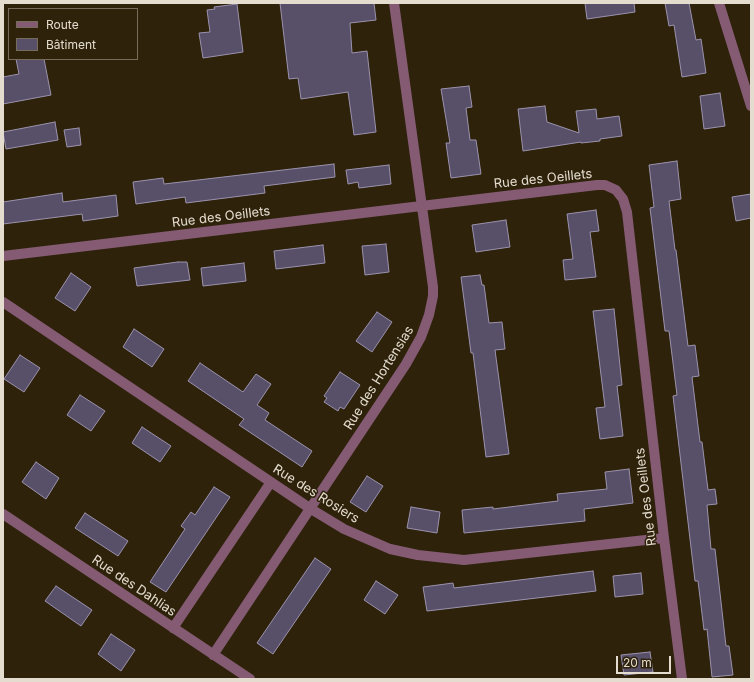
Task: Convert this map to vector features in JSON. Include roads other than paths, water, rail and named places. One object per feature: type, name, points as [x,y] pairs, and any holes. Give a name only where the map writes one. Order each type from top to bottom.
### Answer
[{"type":"street","name":"Rue des Hortensias","points":[[213,654],[311,509],[406,364],[426,327],[432,305],[433,287],[394,3]]},
{"type":"street","points":[[719,3],[751,106]]},
{"type":"street","name":"Rue des Oeillets","points":[[3,256],[596,186],[611,187],[620,193],[627,212],[664,538],[682,679]]},
{"type":"street","name":"Rue des Rosiers","points":[[3,302],[311,509],[344,529],[390,549],[448,559],[481,559],[664,538]]},
{"type":"street","points":[[173,628],[271,482]]},
{"type":"street","name":"Rue des Dahlias","points":[[3,514],[250,679]]}]
